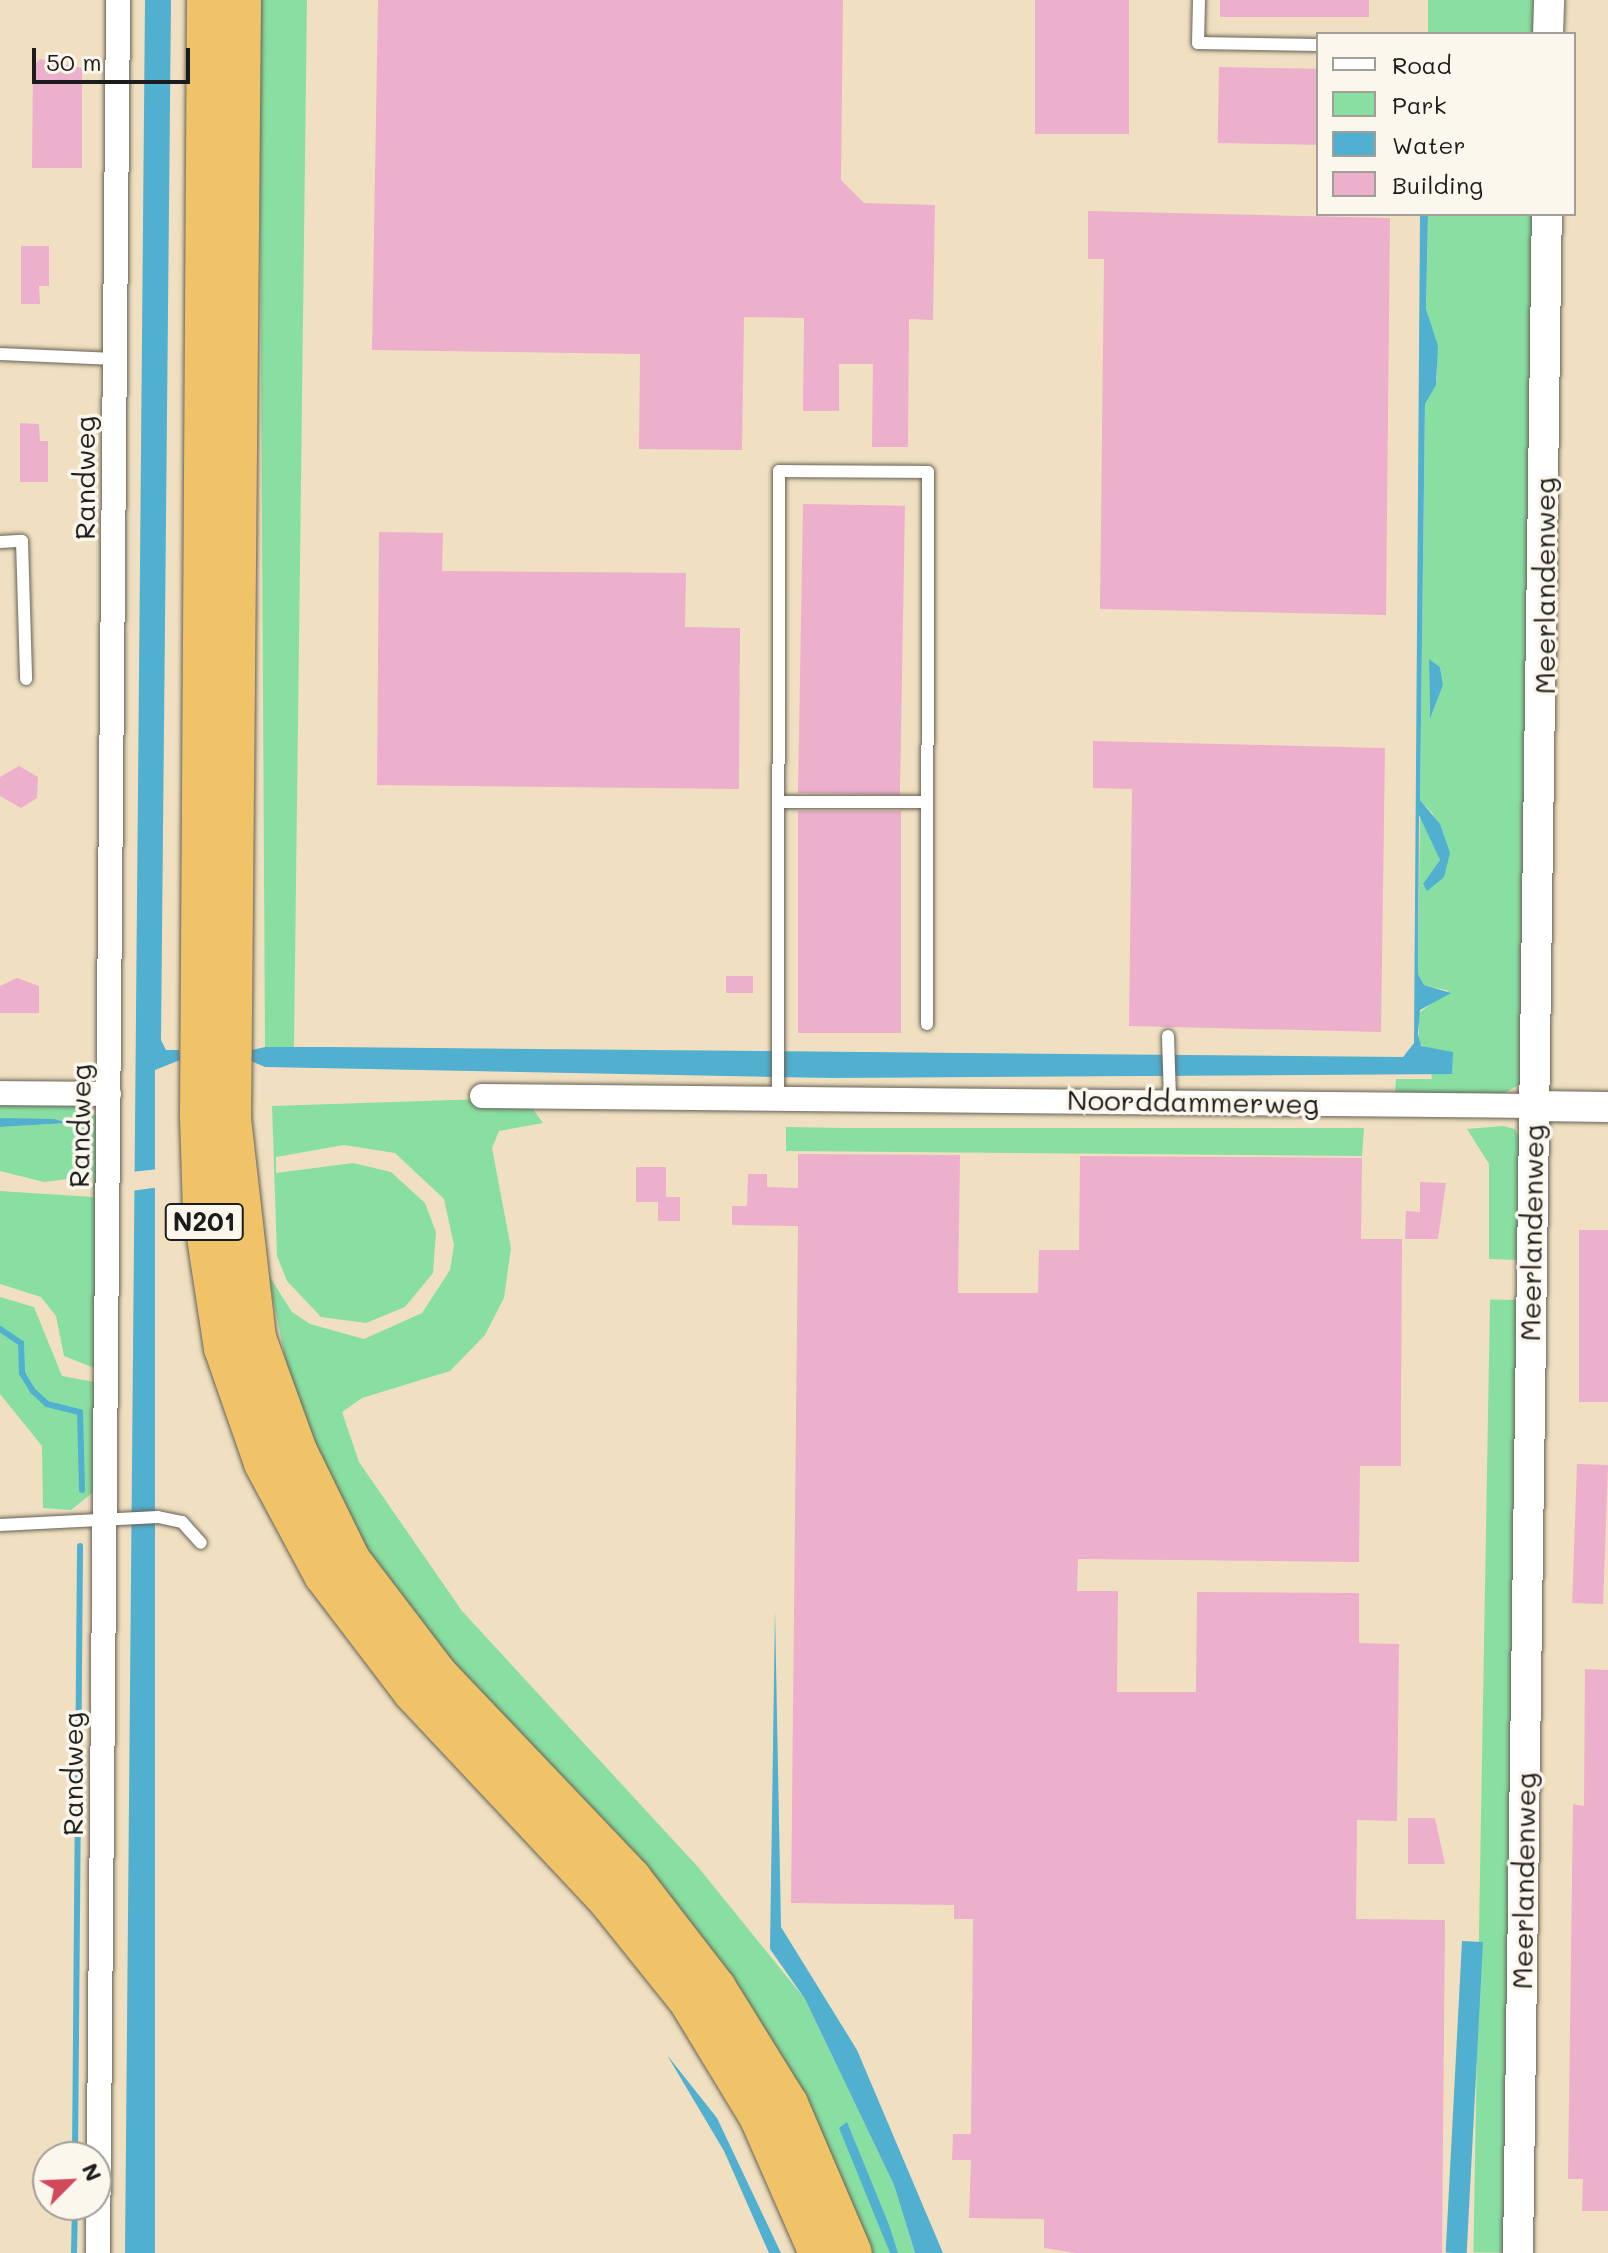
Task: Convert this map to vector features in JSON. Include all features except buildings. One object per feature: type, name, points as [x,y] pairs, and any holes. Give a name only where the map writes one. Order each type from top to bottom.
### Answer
[{"type":"highway","name":"N201","points":[[207,0],[200,1116],[203,1211],[224,1348],[264,1463],[324,1575],[403,1680],[609,1901],[689,2001],[760,2118],[819,2253]]},
{"type":"highway","name":"N201","points":[[241,0],[231,1119],[256,1338],[297,1451],[351,1561],[437,1674],[631,1878],[716,1988],[788,2104],[852,2253]]},
{"type":"street","name":"Randweg","points":[[98,2253],[118,0]]},
{"type":"street","points":[[1548,32],[1549,0]]},
{"type":"street","name":"Meerlandenweg","points":[[1518,2253],[1547,216]]},
{"type":"street","points":[[0,1093],[109,1094]]},
{"type":"street","name":"Noorddammerweg","points":[[482,1096],[1169,1095],[1608,1107]]},
{"type":"lane","points":[[1199,0],[1198,43],[1316,45]]},
{"type":"lane","points":[[0,354],[115,359]]},
{"type":"lane","points":[[778,1094],[779,471],[928,472],[927,1024]]},
{"type":"lane","points":[[0,542],[22,541],[26,679]]},
{"type":"lane","points":[[778,802],[927,802]]},
{"type":"lane","points":[[1168,1039],[1169,1095]]},
{"type":"lane","points":[[0,1525],[158,1517],[182,1522],[201,1543]]},
{"type":"green space","points":[[259,0],[307,0],[294,1047],[265,1047]]},
{"type":"green space","points":[[1428,0],[1533,0],[1533,32],[1428,32]]},
{"type":"green space","points":[[1428,216],[1534,216],[1520,1084],[1503,1094],[1395,1093],[1396,1079],[1432,1079],[1427,1048],[1419,1044],[1419,1013],[1449,991],[1424,985],[1418,974],[1420,815],[1440,860],[1422,886],[1444,877],[1433,814],[1420,800],[1425,404],[1437,379],[1437,352],[1426,309]],"holes":[[[1429,659],[1440,667],[1443,685],[1430,719]]]},
{"type":"green space","points":[[484,1099],[530,1105],[543,1123],[499,1131],[492,1148],[511,1248],[504,1298],[485,1335],[450,1371],[362,1398],[342,1412],[359,1462],[462,1611],[698,1867],[805,1999],[894,2185],[915,2253],[898,2253],[847,2123],[890,2253],[869,2253],[364,1548],[292,1391],[268,1274],[292,1312],[310,1324],[364,1339],[422,1313],[450,1270],[454,1245],[444,1199],[395,1153],[344,1145],[276,1157],[276,1173],[353,1163],[391,1172],[425,1203],[436,1232],[433,1273],[405,1307],[366,1323],[321,1317],[287,1281],[277,1256],[272,1106]]},
{"type":"green space","points":[[0,1100],[76,1102],[96,1116],[97,1369],[64,1356],[56,1316],[41,1297],[0,1284],[0,1191],[93,1197],[93,1176],[44,1182],[0,1171],[0,1127],[68,1123],[0,1118]]},
{"type":"green space","points":[[1503,1126],[1515,1129],[1521,1141],[1521,1260],[1489,1259],[1489,1164],[1467,1129]]},
{"type":"green space","points":[[786,1127],[1364,1128],[1362,1156],[786,1151]]},
{"type":"green space","points":[[0,1297],[34,1307],[62,1376],[94,1382],[97,1489],[71,1510],[43,1508],[42,1446],[0,1394]]},
{"type":"green space","points":[[1490,1299],[1520,1300],[1503,2253],[1473,2252]]},
{"type":"water","points":[[145,0],[171,0],[161,1040],[166,1050],[179,1050],[180,1060],[155,1070],[155,2253],[125,2253]]},
{"type":"water","points":[[1420,216],[1428,216],[1426,309],[1438,346],[1436,385],[1425,404],[1420,800],[1440,824],[1450,853],[1444,877],[1427,891],[1423,884],[1440,860],[1419,815],[1418,974],[1424,985],[1451,993],[1420,1010],[1418,1034],[1421,1046],[1453,1052],[1452,1074],[833,1078],[265,1067],[251,1061],[252,1050],[265,1047],[1403,1057],[1414,1043]]},
{"type":"water","points":[[1429,659],[1440,667],[1443,685],[1430,719]]},
{"type":"water","points":[[0,1118],[54,1119],[68,1123],[0,1127]]},
{"type":"water","points":[[775,1610],[781,1927],[857,2050],[943,2253],[915,2253],[894,2185],[805,1999],[770,1949]]},
{"type":"water","points":[[1462,1941],[1483,1942],[1467,2253],[1446,2253]]},
{"type":"water","points":[[667,2055],[717,2118],[781,2253],[769,2253],[724,2151]]},
{"type":"water","points":[[847,2122],[898,2253],[890,2253],[839,2128]]},
{"type":"pier","points":[[159,1169],[160,1187],[131,1191],[131,1172]]},
{"type":"waterway","points":[[0,1329],[21,1343],[22,1373],[33,1391],[47,1404],[80,1412],[82,1490]]},
{"type":"waterway","points":[[75,2141],[80,1546]]},
{"type":"waterway","points":[[74,2253],[75,2221]]}]
